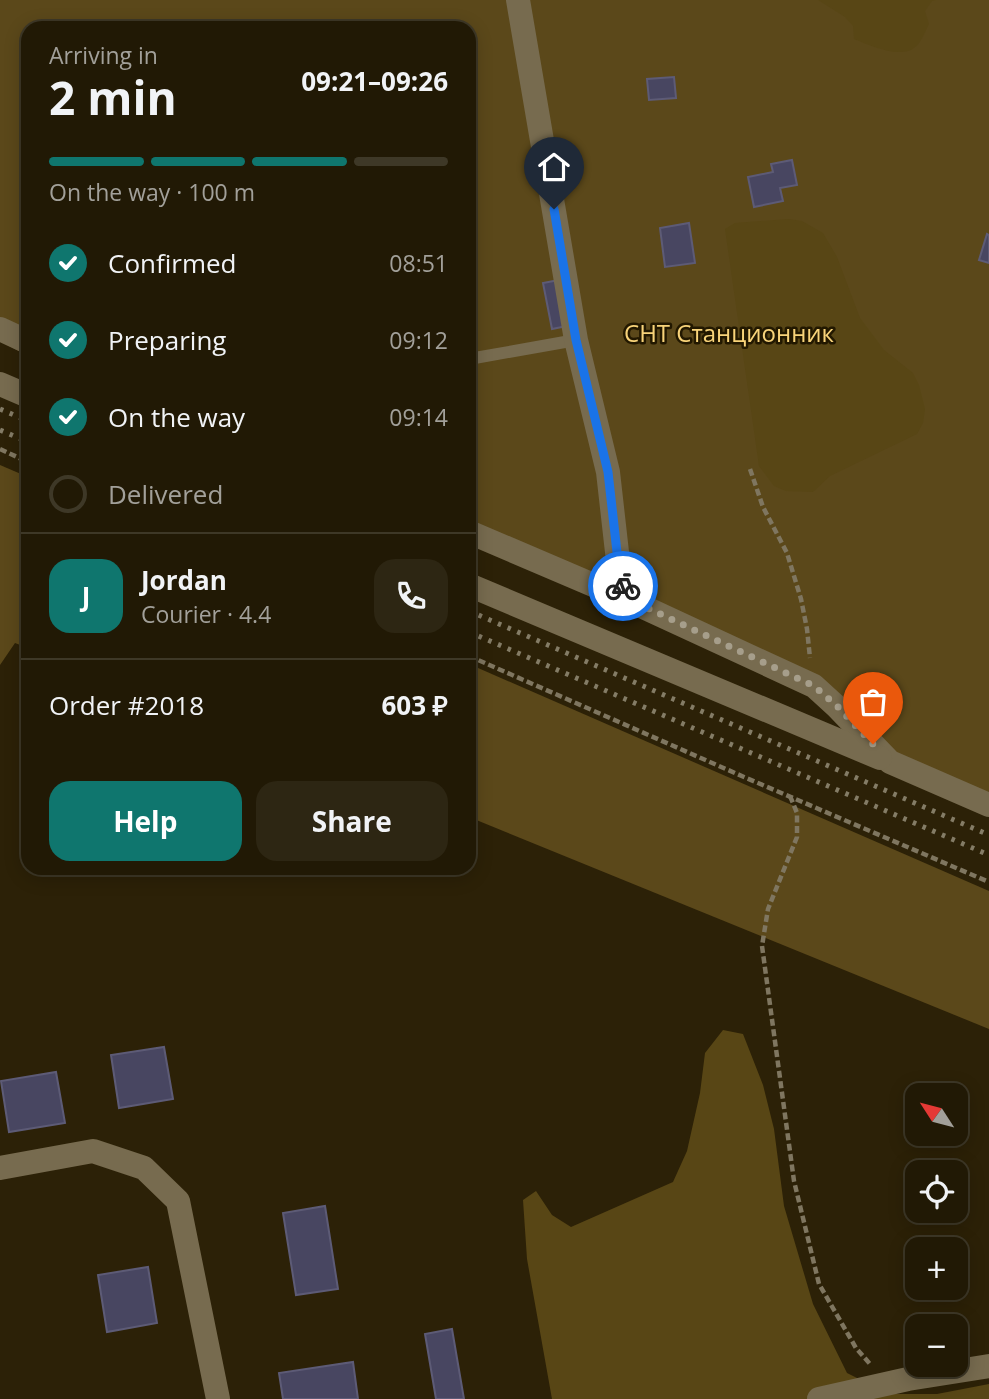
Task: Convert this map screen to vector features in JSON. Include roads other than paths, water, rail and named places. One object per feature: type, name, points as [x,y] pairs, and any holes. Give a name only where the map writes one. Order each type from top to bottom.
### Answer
[{"type":"street","points":[[518,0],[576,340],[608,472],[618,561],[626,598]]},
{"type":"street","points":[[0,329],[21,339]]},
{"type":"street","points":[[0,384],[21,393]]},
{"type":"street","points":[[476,535],[626,598],[814,686],[838,707],[890,762]]},
{"type":"street","points":[[476,587],[989,805]]},
{"type":"street","points":[[0,1168],[93,1151],[144,1168],[178,1201],[218,1399]]},
{"type":"street","points":[[819,1399],[902,1387],[989,1366]]},
{"type":"lane","points":[[476,358],[576,340]]},
{"type":"railway","points":[[0,409],[21,418]]},
{"type":"railway","points":[[0,430],[21,439]]},
{"type":"railway","points":[[476,614],[989,835]]},
{"type":"railway","points":[[476,635],[989,855]]},
{"type":"park label","name":"СНТ Станционник","points":[[729,334]]}]
